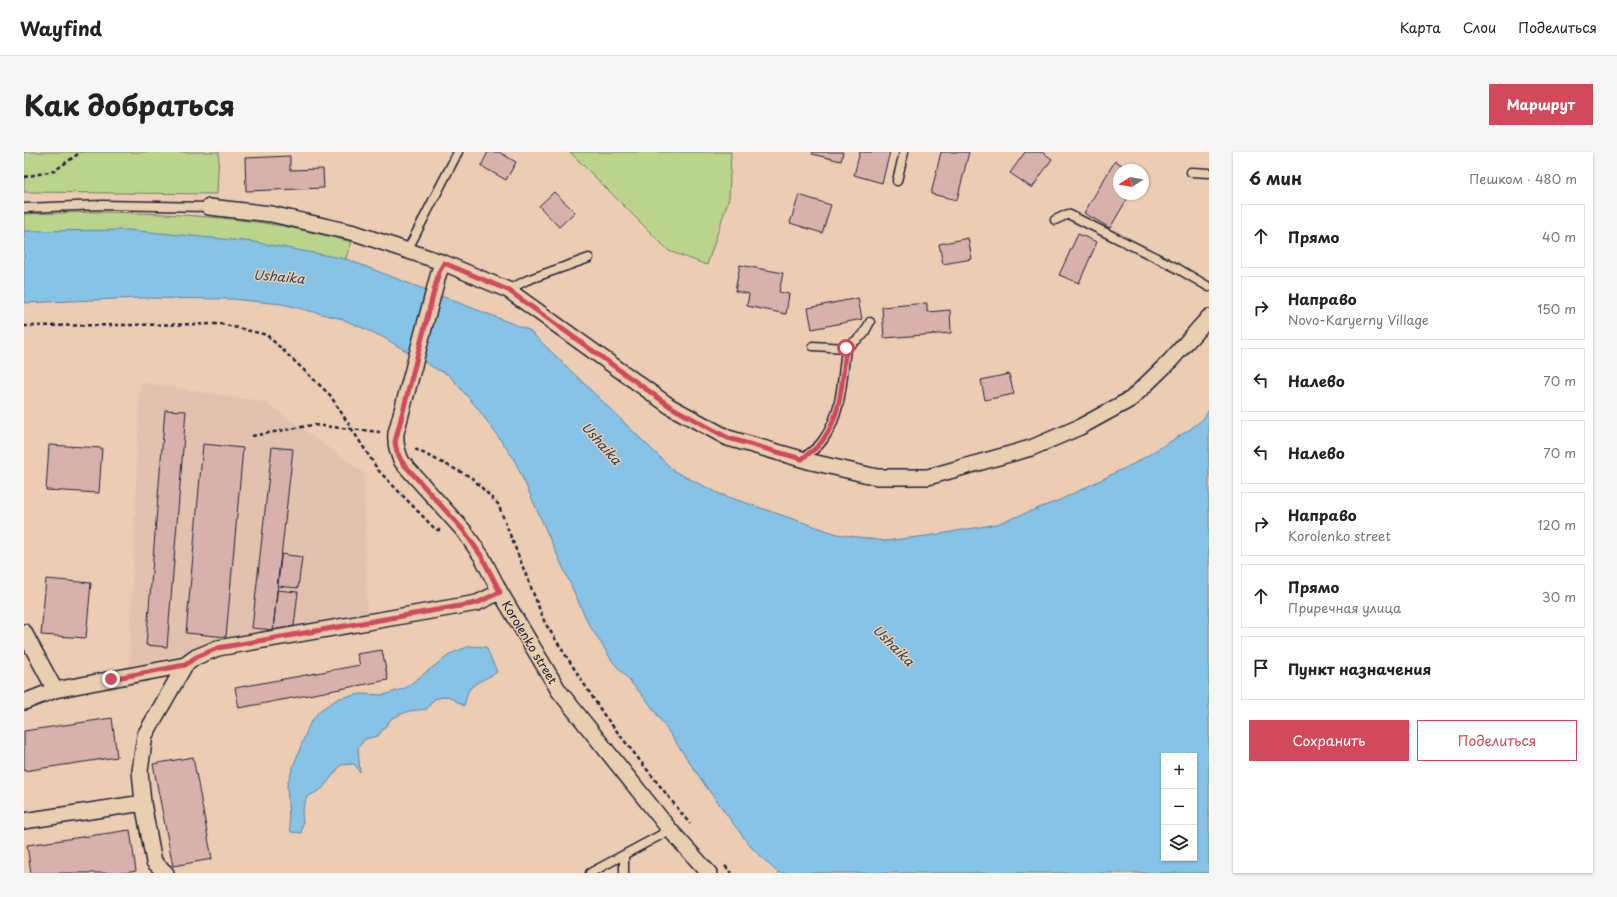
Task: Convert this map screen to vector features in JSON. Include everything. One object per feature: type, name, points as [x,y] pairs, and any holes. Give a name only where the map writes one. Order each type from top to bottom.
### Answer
[{"type":"street","points":[[210,207],[271,214],[355,233],[407,251],[442,268],[508,290],[671,407],[728,438],[802,459],[877,477],[928,477],[1031,448],[1080,427],[1131,399],[1170,361],[1209,318]]},
{"type":"street","points":[[442,268],[396,433],[395,442],[397,452],[402,462],[464,531],[482,557],[500,592]]},
{"type":"street","name":"Korolenko street","points":[[166,873],[154,862],[143,802],[140,771],[146,735],[185,665],[196,657],[218,648],[477,603],[500,592],[559,691],[670,830],[709,873]]},
{"type":"street","points":[[24,632],[56,690]]},
{"type":"street","points":[[24,702],[56,690],[185,665]]},
{"type":"street","points":[[24,821],[143,802]]},
{"type":"lane","points":[[407,251],[458,152]]},
{"type":"lane","points":[[897,181],[904,152]]},
{"type":"lane","points":[[1191,172],[1209,173]]},
{"type":"lane","points":[[24,208],[102,205],[210,207]]},
{"type":"lane","points":[[1055,220],[1068,214],[1175,267],[1209,287]]},
{"type":"lane","points":[[508,290],[527,280],[589,258]]},
{"type":"lane","points":[[813,346],[846,348],[864,335],[870,322]]},
{"type":"lane","points":[[802,459],[822,442],[834,421],[841,392],[846,348]]},
{"type":"lane","points":[[590,873],[670,830]]},
{"type":"lane","points":[[624,855],[624,873]]},
{"type":"path","points":[[24,177],[54,171],[81,152]]},
{"type":"path","points":[[24,326],[221,324],[267,335],[330,395],[378,470],[436,530],[464,531]]},
{"type":"path","points":[[252,436],[314,424],[396,433]]},
{"type":"path","points":[[411,447],[471,477],[498,504],[545,623],[604,715],[693,828]]},
{"type":"path","points":[[722,863],[732,873]]},
{"type":"shaded area","points":[[140,382],[265,402],[364,473],[367,615],[129,666]]},
{"type":"green space","points":[[24,152],[219,152],[217,194],[24,192]]},
{"type":"green space","points":[[570,152],[731,152],[729,198],[707,265],[669,251]]},
{"type":"green space","points":[[99,212],[214,217],[292,228],[352,242],[343,265],[24,242],[24,214]]},
{"type":"water","name":"Ushaika","points":[[128,230],[254,242],[346,259],[529,330],[674,471],[720,494],[837,534],[885,541],[934,535],[997,524],[1060,500],[1137,462],[1189,430],[1203,419],[1209,410],[1209,873],[778,873],[750,846],[707,788],[649,703],[613,662],[588,623],[514,459],[479,410],[449,375],[436,369],[381,336],[342,319],[282,304],[231,299],[140,298],[24,303],[24,231]]},
{"type":"water","points":[[470,646],[486,647],[497,672],[478,682],[469,690],[464,706],[448,696],[434,699],[427,709],[409,711],[392,718],[378,736],[365,739],[358,748],[360,772],[354,764],[341,765],[322,789],[307,797],[302,812],[303,823],[301,833],[291,832],[287,785],[309,725],[319,711],[339,698],[361,694],[384,695],[405,688],[452,653]]},
{"type":"building","points":[[488,152],[499,152],[516,162],[506,180],[481,166]]},
{"type":"building","points":[[813,152],[843,152],[841,161],[812,154]]},
{"type":"building","points":[[860,152],[890,152],[882,183],[854,175]]},
{"type":"building","points":[[941,152],[969,152],[957,200],[931,194]]},
{"type":"building","points":[[1025,152],[1042,152],[1052,159],[1032,188],[1010,173]]},
{"type":"building","points":[[290,156],[290,170],[323,169],[324,188],[246,191],[245,158]]},
{"type":"building","points":[[1115,161],[1120,164],[1113,164]]},
{"type":"building","points":[[1113,164],[1113,200],[1126,200],[1110,228],[1084,213]]},
{"type":"building","points":[[554,192],[575,212],[559,227],[539,206]]},
{"type":"building","points":[[799,195],[831,205],[822,233],[790,223]]},
{"type":"building","points":[[1078,234],[1097,242],[1079,283],[1059,275]]},
{"type":"building","points":[[968,238],[972,259],[943,264],[939,244]]},
{"type":"building","points":[[740,265],[783,273],[779,292],[789,294],[786,314],[747,306],[749,294],[735,291]]},
{"type":"building","points":[[858,298],[862,319],[812,329],[808,308]]},
{"type":"building","points":[[927,303],[927,312],[950,310],[951,333],[884,338],[882,307]]},
{"type":"building","points":[[1009,374],[1014,394],[985,400],[981,380]]},
{"type":"building","points":[[165,410],[186,411],[167,647],[146,645]]},
{"type":"building","points":[[203,444],[243,448],[226,637],[186,633]]},
{"type":"building","points":[[49,445],[102,448],[99,493],[46,490]]},
{"type":"building","points":[[272,447],[293,449],[273,630],[252,628]]},
{"type":"building","points":[[281,554],[302,557],[298,588],[277,586]]},
{"type":"building","points":[[46,579],[91,583],[86,638],[41,635]]},
{"type":"building","points":[[277,590],[298,592],[294,626],[273,630]]},
{"type":"building","points":[[382,650],[388,680],[239,708],[235,688],[360,665],[357,654]]},
{"type":"building","points":[[112,718],[117,757],[24,771],[24,731]]},
{"type":"building","points":[[193,757],[212,859],[173,866],[153,764]]},
{"type":"building","points":[[130,830],[136,871],[125,873],[31,873],[27,845]]},
{"type":"route","points":[[111,679],[185,665],[196,657],[218,648],[477,603],[500,592],[482,557],[464,531],[402,462],[397,452],[395,442],[396,433],[439,272],[444,263],[508,290],[671,407],[728,438],[802,459],[822,442],[834,421],[841,392],[846,348]]}]
